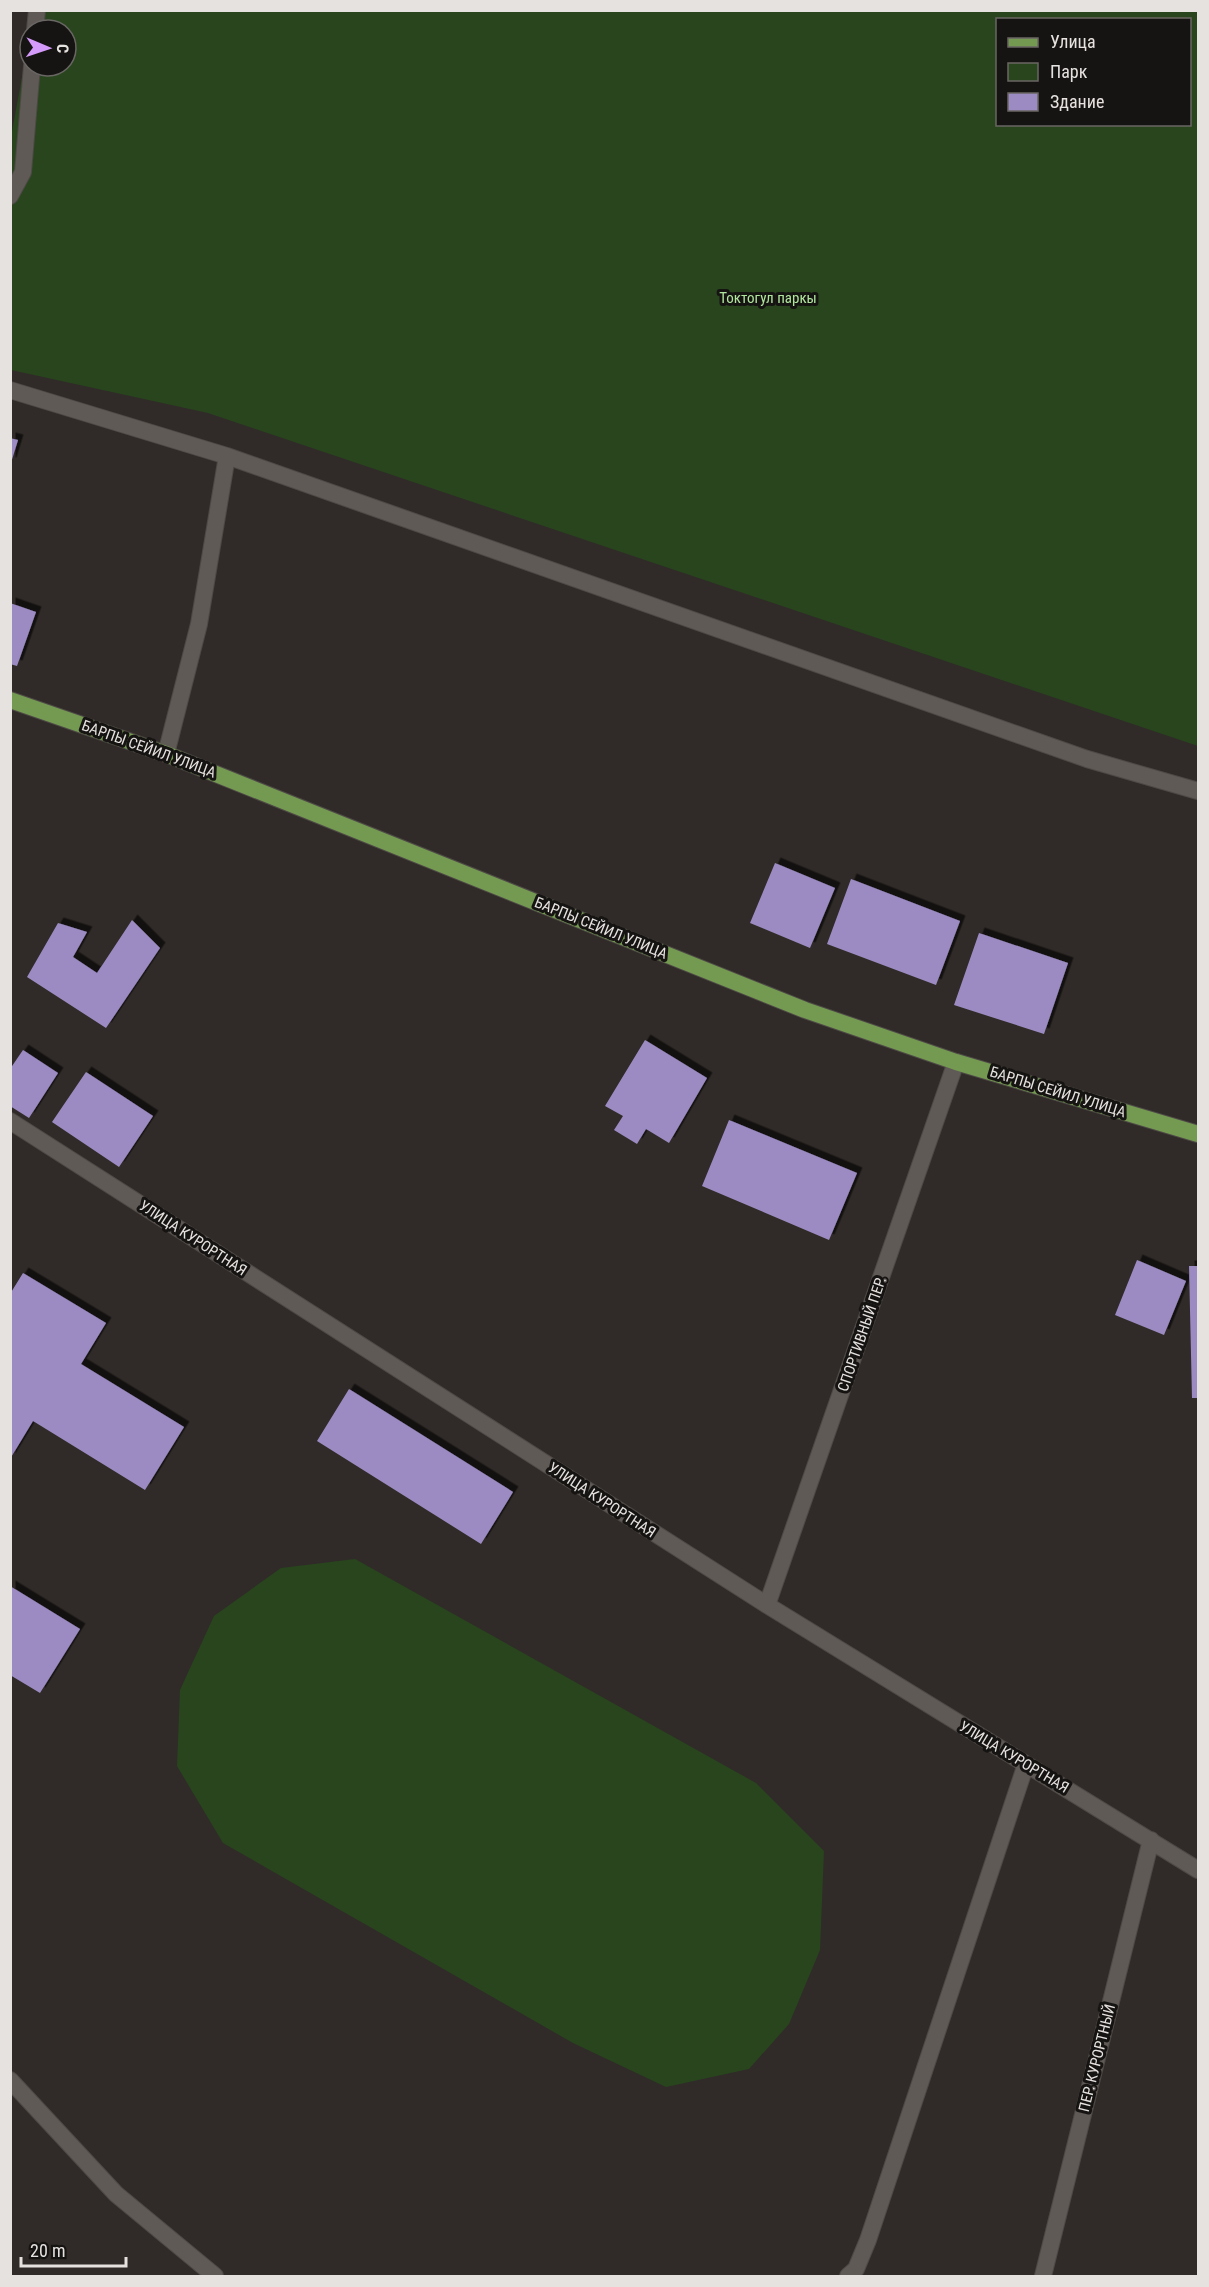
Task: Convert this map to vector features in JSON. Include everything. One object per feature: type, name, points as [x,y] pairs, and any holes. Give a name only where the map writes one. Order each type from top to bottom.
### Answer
[{"type":"main road","name":"БАРПЫ СЕЙИЛ УЛИЦА","points":[[10,700],[166,754],[805,1010],[956,1062],[1198,1134]]},
{"type":"street","points":[[10,196],[22,172],[31,78]]},
{"type":"street","points":[[10,390],[227,456],[1087,759],[1198,791]]},
{"type":"street","points":[[166,754],[199,624],[227,456]]},
{"type":"street","name":"СПОРТИВНЫЙ ПЕР.","points":[[767,1605],[956,1062]]},
{"type":"street","name":"УЛИЦА КУРОРТНАЯ","points":[[10,1121],[767,1605],[1198,1870]]},
{"type":"street","points":[[848,2277],[856,2269],[868,2240],[1026,1764]]},
{"type":"street","name":"ПЕР. КУРОРТНЫЙ","points":[[1043,2277],[1151,1840]]},
{"type":"street","points":[[10,2080],[116,2194],[215,2277]]},
{"type":"green space","name":"Токтогул паркы","points":[[34,11],[1198,11],[1198,746],[208,413],[11,370],[11,137],[22,78],[78,78],[78,18],[33,18]]},
{"type":"green space","points":[[355,1559],[756,1783],[824,1851],[820,1950],[789,2024],[749,2069],[666,2087],[573,2043],[223,1843],[177,1766],[180,1690],[214,1616],[281,1568]]},
{"type":"building","points":[[10,438],[18,440],[11,463],[10,463]]},
{"type":"building","points":[[10,603],[36,612],[17,666],[10,664]]},
{"type":"building","points":[[775,863],[835,888],[810,948],[750,923]]},
{"type":"building","points":[[851,879],[960,921],[936,985],[827,944]]},
{"type":"building","points":[[132,920],[160,948],[106,1028],[27,977],[58,923],[87,932],[73,957],[97,973]]},
{"type":"building","points":[[979,933],[1068,963],[1044,1034],[954,1005]]},
{"type":"building","points":[[645,1040],[707,1078],[669,1143],[646,1129],[637,1144],[614,1130],[623,1116],[605,1106]]},
{"type":"building","points":[[23,1050],[58,1073],[29,1118],[10,1106],[10,1069]]},
{"type":"building","points":[[86,1072],[153,1116],[119,1167],[52,1122]]},
{"type":"building","points":[[729,1120],[857,1173],[829,1240],[702,1186]]},
{"type":"building","points":[[1137,1260],[1186,1281],[1164,1335],[1115,1315]]},
{"type":"building","points":[[1189,1266],[1198,1266],[1198,1398],[1192,1398]]},
{"type":"building","points":[[23,1273],[106,1323],[81,1364],[184,1427],[145,1490],[33,1421],[10,1459],[10,1294]]},
{"type":"building","points":[[349,1389],[513,1492],[481,1544],[317,1441]]},
{"type":"building","points":[[10,1586],[80,1629],[40,1693],[10,1675]]}]
